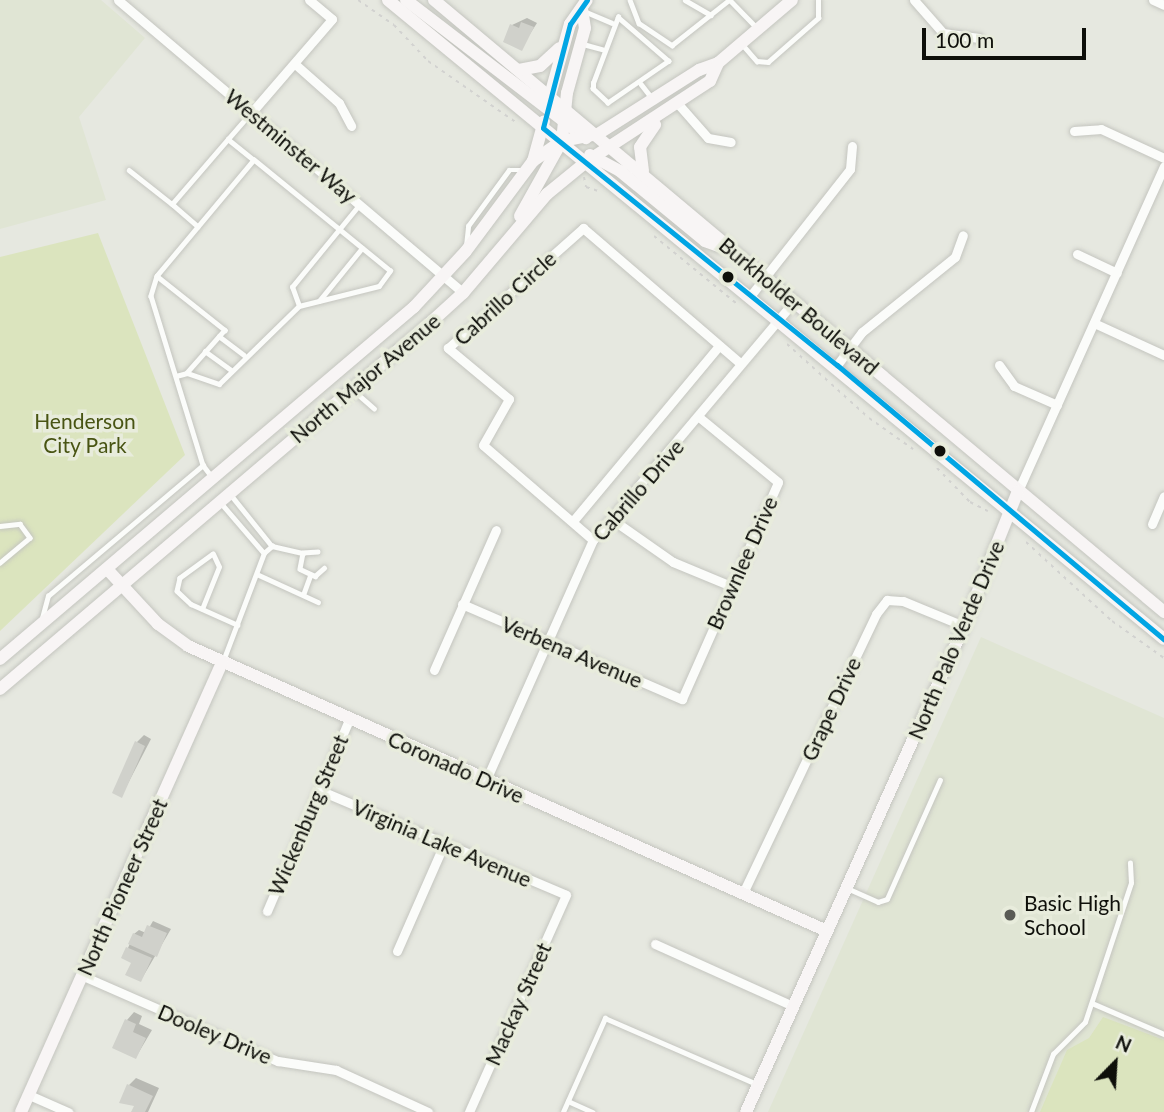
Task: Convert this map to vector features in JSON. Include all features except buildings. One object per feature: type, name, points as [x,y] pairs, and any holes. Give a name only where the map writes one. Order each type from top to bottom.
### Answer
[{"type":"street","name":"Westminster Way","points":[[118,0],[463,293]]},
{"type":"street","points":[[251,113],[332,19],[309,0]]},
{"type":"street","name":"Burkholder Boulevard","points":[[388,0],[543,128],[590,160],[1164,639]]},
{"type":"street","points":[[406,0],[583,138],[612,146]]},
{"type":"street","name":"Burkholder Boulevard","points":[[434,0],[598,134],[765,278],[1164,612]]},
{"type":"street","name":"North Major Avenue","points":[[0,659],[414,307],[466,251],[530,165],[562,141],[598,134],[655,102],[699,70],[718,63],[792,0]]},
{"type":"street","points":[[914,0],[943,33],[979,38]]},
{"type":"street","points":[[1153,0],[1164,5]]},
{"type":"street","points":[[519,70],[544,64],[565,39],[584,5]]},
{"type":"street","points":[[500,246],[562,141],[565,107],[585,28],[584,5]]},
{"type":"street","points":[[530,165],[543,128],[565,39]]},
{"type":"street","name":"North Major Avenue","points":[[0,689],[463,293],[500,246],[547,194],[590,160],[679,105],[710,81],[718,63]]},
{"type":"street","points":[[295,64],[339,103],[351,126]]},
{"type":"street","points":[[679,105],[708,138],[730,142]]},
{"type":"street","points":[[645,174],[639,147],[660,117]]},
{"type":"street","points":[[1073,131],[1101,129],[1164,158]]},
{"type":"street","points":[[751,295],[850,169],[852,146]]},
{"type":"street","points":[[590,160],[620,171],[705,240],[734,251]]},
{"type":"street","name":"North Palo Verde Drive","points":[[746,1112],[964,625],[1018,491],[1164,166]]},
{"type":"street","name":"Cabrillo Circle","points":[[593,540],[483,445],[509,399],[448,348],[583,228],[740,363]]},
{"type":"street","points":[[836,365],[862,332],[955,257],[963,235]]},
{"type":"street","points":[[1077,254],[1117,272]]},
{"type":"street","name":"Cabrillo Drive","points":[[486,780],[593,540],[700,418],[740,363],[794,301]]},
{"type":"street","points":[[1094,323],[1164,355]]},
{"type":"street","points":[[573,522],[719,346]]},
{"type":"street","points":[[999,365],[1014,386],[1057,405]]},
{"type":"street","name":"Brownlee Drive","points":[[682,699],[778,482],[700,418]]},
{"type":"street","points":[[213,478],[224,497]]},
{"type":"street","points":[[1152,524],[1164,495]]},
{"type":"street","points":[[613,520],[673,562],[731,586]]},
{"type":"street","points":[[434,670],[496,530]]},
{"type":"street","name":"Coronado Drive","points":[[107,569],[158,624],[188,646],[827,931]]},
{"type":"street","name":"Grape Drive","points":[[743,893],[881,607],[887,600],[903,601],[964,625]]},
{"type":"street","name":"Verbena Avenue","points":[[462,604],[682,699]]},
{"type":"street","name":"North Pioneer Street","points":[[21,1112],[222,662]]},
{"type":"street","name":"Wickenburg Street","points":[[267,911],[349,720]]},
{"type":"street","name":"Virginia Lake Avenue","points":[[319,790],[443,846],[566,895]]},
{"type":"street","points":[[397,951],[443,846]]},
{"type":"street","name":"Mackay Street","points":[[469,1112],[566,895]]},
{"type":"street","points":[[655,944],[793,1006]]},
{"type":"street","name":"Dooley Drive","points":[[83,976],[278,1062],[336,1070],[428,1112]]},
{"type":"street","points":[[29,1095],[68,1112]]},
{"type":"street","points":[[402,1112],[407,1102]]},
{"type":"lane","points":[[630,0],[636,19],[668,44],[677,44],[729,0],[758,29]]},
{"type":"lane","points":[[685,0],[711,15]]},
{"type":"lane","points":[[741,43],[757,61],[768,62],[818,18],[818,0]]},
{"type":"lane","points":[[584,5],[612,23]]},
{"type":"lane","points":[[618,17],[668,59],[668,65],[608,103],[593,89],[612,23],[618,17]]},
{"type":"lane","points":[[581,43],[603,49]]},
{"type":"lane","points":[[641,84],[655,102]]},
{"type":"lane","points":[[172,204],[251,113]]},
{"type":"lane","points":[[176,376],[187,373],[219,384],[244,355],[299,306],[379,286],[390,271],[229,139]]},
{"type":"lane","points":[[213,478],[203,465],[152,304],[157,276],[254,160]]},
{"type":"lane","points":[[130,170],[198,227]]},
{"type":"lane","points":[[299,306],[292,287],[360,203]]},
{"type":"lane","points":[[318,302],[362,248]]},
{"type":"lane","points":[[157,276],[225,330],[187,373]]},
{"type":"lane","points":[[219,336],[244,355]]},
{"type":"lane","points":[[205,351],[231,370]]},
{"type":"lane","points":[[352,389],[374,408]]},
{"type":"lane","points":[[41,625],[48,596],[203,465]]},
{"type":"lane","points":[[224,497],[254,524],[272,546],[303,553],[318,552]]},
{"type":"lane","points":[[224,497],[246,532],[264,553]]},
{"type":"lane","points":[[0,527],[20,524],[30,538],[0,563]]},
{"type":"lane","points":[[246,532],[254,524]]},
{"type":"lane","points":[[222,662],[258,575],[264,553],[272,546]]},
{"type":"lane","points":[[303,553],[300,569],[310,576]]},
{"type":"lane","points":[[202,609],[219,567],[213,554],[177,583],[177,592],[202,609],[238,625]]},
{"type":"lane","points":[[303,595],[310,576],[324,568]]},
{"type":"lane","points":[[258,575],[318,602]]},
{"type":"lane","points":[[846,888],[878,902],[887,899],[940,780]]},
{"type":"lane","points":[[1031,1112],[1054,1054],[1085,1022],[1131,883],[1130,863]]},
{"type":"lane","points":[[1092,1003],[1164,1034]]},
{"type":"lane","points":[[563,1112],[605,1018],[758,1085]]},
{"type":"lane","points":[[568,1101],[593,1112]]},
{"type":"path","points":[[358,0],[394,25],[428,61],[523,125]]},
{"type":"path","points":[[584,177],[586,187],[605,194]]},
{"type":"path","points":[[647,229],[744,309]]},
{"type":"path","points":[[783,337],[795,356],[836,386],[869,418],[915,450]]},
{"type":"path","points":[[934,466],[970,502],[992,509]]},
{"type":"path","points":[[1026,542],[1112,621],[1164,658]]},
{"type":"shaded area","points":[[0,0],[101,0],[145,38],[79,117],[106,200],[0,229]]},
{"type":"shaded area","name":"Basic High School","points":[[981,637],[1164,718],[1164,1112],[768,1112]]},
{"type":"green space","name":"Henderson City Park","points":[[98,233],[185,455],[0,631],[0,257]]},
{"type":"green space","points":[[1103,1017],[1164,1040],[1164,1112],[1040,1112],[1067,1050],[1089,1038]]},
{"type":"transit line","points":[[587,0],[570,24],[543,128],[837,365],[1164,639]]},
{"type":"place","name":"Basic High School","points":[[1010,915]]}]
